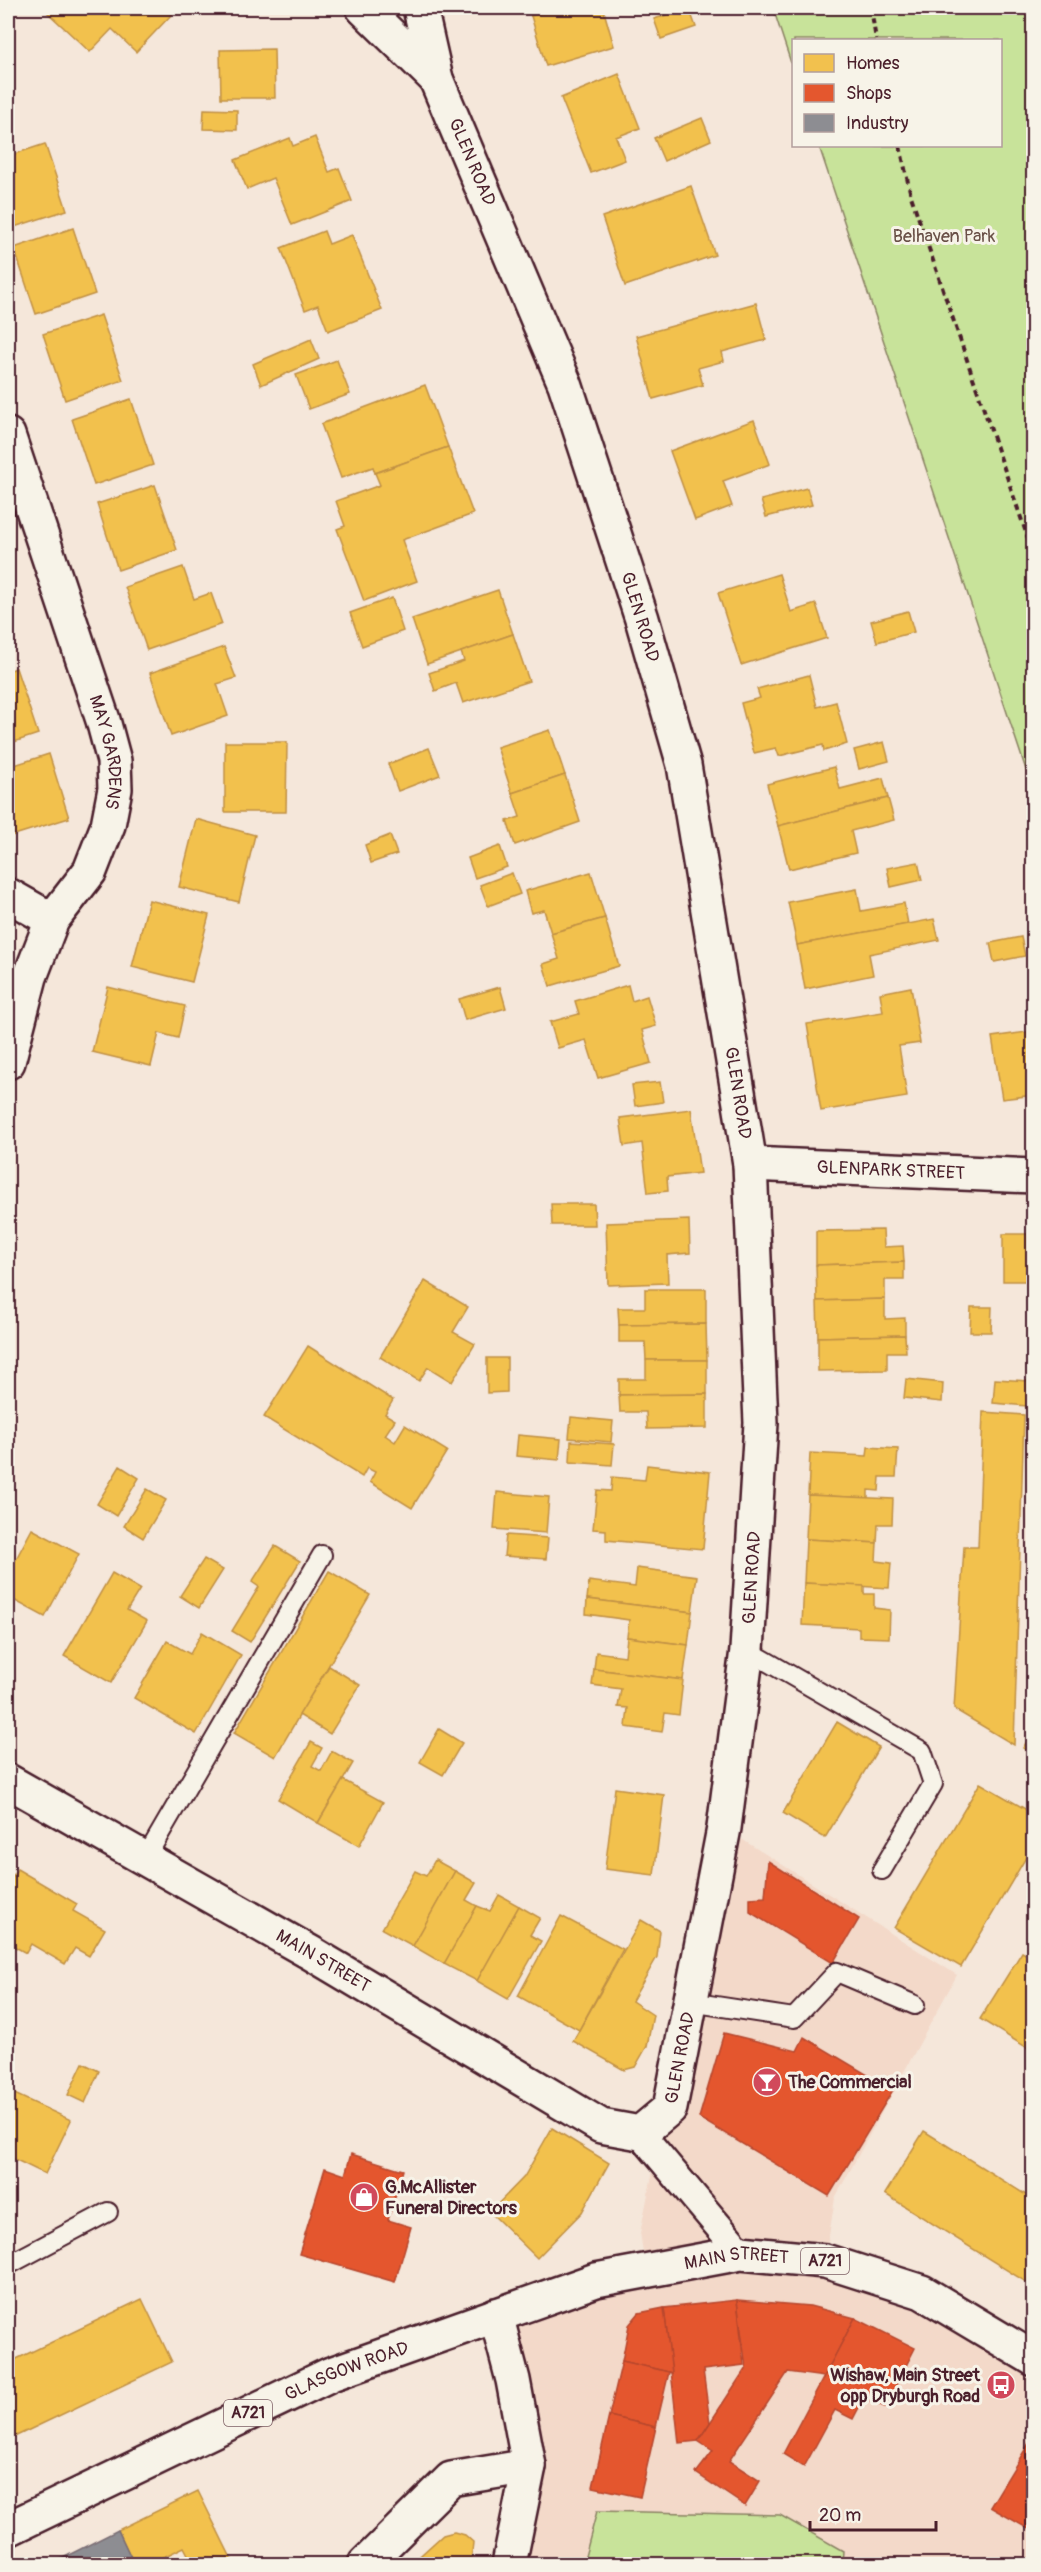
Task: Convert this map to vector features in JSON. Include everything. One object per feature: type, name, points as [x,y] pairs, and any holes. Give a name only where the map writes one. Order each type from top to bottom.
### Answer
[{"type":"street","name":"GLEN ROAD","points":[[363,8],[436,79]]},
{"type":"street","name":"GLEN ROAD","points":[[420,8],[436,79],[565,384],[642,619],[684,765],[750,1164],[761,1423],[747,1650],[724,1828],[670,2108],[640,2133]]},
{"type":"street","name":"MAY GARDENS","points":[[8,435],[114,761],[115,789],[108,825],[90,871],[52,920],[30,977],[8,1062]]},
{"type":"street","points":[[8,895],[52,920]]},
{"type":"street","name":"GLENPARK STREET","points":[[750,1164],[1034,1176]]},
{"type":"street","name":"MAIN STREET","points":[[8,1780],[311,1953],[601,2126],[640,2133]]},
{"type":"street","points":[[640,2133],[741,2253]]},
{"type":"street","name":"MAIN STREET","points":[[496,2315],[596,2280],[741,2253],[825,2261],[922,2292],[1034,2359]]},
{"type":"street","points":[[496,2315],[513,2380],[529,2466],[509,2565]]},
{"type":"street","name":"GLASGOW ROAD","points":[[8,2529],[331,2374],[496,2315]]},
{"type":"street","points":[[365,2565],[451,2479],[529,2466]]},
{"type":"lane","points":[[145,1859],[322,1555]]},
{"type":"lane","points":[[747,1650],[922,1751],[933,1784],[882,1870]]},
{"type":"lane","points":[[690,2002],[794,2018],[837,1972],[915,2005]]},
{"type":"lane","points":[[8,2265],[108,2212]]},
{"type":"path","points":[[871,8],[876,39]]},
{"type":"path","points":[[900,147],[911,195],[1034,556]]},
{"type":"shaded area","points":[[724,1828],[957,1975],[835,2198],[825,2261],[1033,2363],[1033,2564],[509,2564],[529,2466],[496,2315],[646,2270],[640,2233]]},
{"type":"green space","name":"Belhaven Park","points":[[773,8],[1033,8],[1033,791],[819,147],[1002,147],[1002,39],[792,39],[792,66]]},
{"type":"green space","points":[[597,2511],[780,2515],[843,2551],[842,2564],[583,2564]]},
{"type":"building: Homes","points":[[52,8],[168,8],[173,13],[136,52],[112,29],[90,52],[47,12]]},
{"type":"building: Homes","points":[[529,8],[560,8],[531,16]]},
{"type":"building: Homes","points":[[560,8],[603,8],[614,46],[546,66],[531,16]]},
{"type":"building: Homes","points":[[689,8],[696,27],[661,39],[654,19]]},
{"type":"building: Homes","points":[[274,49],[275,98],[221,98],[220,50]]},
{"type":"building: Homes","points":[[619,74],[640,128],[616,137],[625,160],[591,173],[561,98]]},
{"type":"building: Homes","points":[[204,109],[237,110],[237,130],[203,129]]},
{"type":"building: Homes","points":[[702,118],[711,140],[664,161],[654,138]]},
{"type":"building: Homes","points":[[315,137],[329,172],[339,168],[352,201],[292,225],[273,178],[247,189],[235,160],[290,138],[293,146]]},
{"type":"building: Homes","points":[[45,144],[67,210],[8,229],[8,156]]},
{"type":"building: Homes","points":[[691,186],[715,255],[625,286],[602,217]]},
{"type":"building: Homes","points":[[73,228],[95,294],[36,314],[14,248]]},
{"type":"building: Homes","points":[[324,231],[329,244],[352,235],[382,310],[328,331],[318,305],[305,310],[281,248]]},
{"type":"building: Homes","points":[[756,303],[766,340],[722,352],[724,361],[698,368],[703,385],[653,399],[636,336]]},
{"type":"building: Homes","points":[[101,315],[123,380],[65,400],[43,334]]},
{"type":"building: Homes","points":[[311,339],[319,359],[261,385],[253,364]]},
{"type":"building: Homes","points":[[337,360],[350,394],[309,409],[296,375]]},
{"type":"building: Homes","points":[[425,385],[448,447],[375,473],[373,467],[341,478],[321,424]]},
{"type":"building: Homes","points":[[131,399],[153,465],[94,485],[72,419]]},
{"type":"building: Homes","points":[[754,420],[770,464],[723,481],[732,506],[695,520],[670,451]]},
{"type":"building: Homes","points":[[448,447],[473,514],[402,540],[417,581],[364,601],[337,529],[345,526],[336,501],[380,485],[375,473]]},
{"type":"building: Homes","points":[[155,485],[177,550],[118,570],[97,504]]},
{"type":"building: Homes","points":[[807,488],[812,505],[766,517],[761,500]]},
{"type":"building: Homes","points":[[183,567],[194,599],[211,593],[222,624],[147,650],[125,587]]},
{"type":"building: Homes","points":[[779,574],[791,612],[816,604],[827,638],[741,665],[718,593]]},
{"type":"building: Homes","points":[[498,590],[513,634],[427,664],[412,619]]},
{"type":"building: Homes","points":[[392,598],[403,631],[362,646],[350,613]]},
{"type":"building: Homes","points":[[908,611],[914,632],[877,642],[871,621]]},
{"type":"building: Homes","points":[[513,634],[529,681],[463,703],[456,683],[435,691],[429,673],[464,661],[461,652]]},
{"type":"building: Homes","points":[[224,647],[236,678],[217,684],[228,716],[171,736],[150,673]]},
{"type":"building: Homes","points":[[16,668],[38,734],[8,744],[8,671]]},
{"type":"building: Homes","points":[[809,675],[817,707],[836,702],[847,744],[824,751],[823,745],[779,756],[776,748],[754,753],[741,703],[760,698],[757,689]]},
{"type":"building: Homes","points":[[550,730],[565,775],[512,793],[497,747]]},
{"type":"building: Homes","points":[[225,742],[287,742],[286,812],[225,812]]},
{"type":"building: Homes","points":[[884,742],[889,761],[859,769],[854,750]]},
{"type":"building: Homes","points":[[429,748],[440,775],[398,791],[388,764]]},
{"type":"building: Homes","points":[[49,754],[69,818],[11,836],[8,826],[8,767]]},
{"type":"building: Homes","points":[[834,767],[840,789],[883,778],[888,798],[778,826],[767,784]]},
{"type":"building: Homes","points":[[565,775],[580,822],[515,845],[507,821],[520,817],[512,793]]},
{"type":"building: Homes","points":[[888,798],[894,820],[851,831],[856,853],[789,869],[778,826]]},
{"type":"building: Homes","points":[[196,819],[255,835],[239,902],[179,887]]},
{"type":"building: Homes","points":[[390,835],[397,854],[371,863],[365,845]]},
{"type":"building: Homes","points":[[500,846],[507,867],[475,878],[468,858]]},
{"type":"building: Homes","points":[[918,862],[922,880],[891,887],[887,868]]},
{"type":"building: Homes","points":[[591,872],[605,918],[551,933],[544,910],[531,913],[525,891]]},
{"type":"building: Homes","points":[[512,873],[520,894],[488,906],[480,885]]},
{"type":"building: Homes","points":[[857,889],[861,911],[904,903],[908,924],[797,945],[788,902]]},
{"type":"building: Homes","points":[[149,900],[209,915],[192,982],[132,967]]},
{"type":"building: Homes","points":[[605,918],[619,966],[550,986],[543,964],[559,959],[551,933]]},
{"type":"building: Homes","points":[[934,919],[939,940],[869,954],[873,975],[805,989],[797,945]]},
{"type":"building: Homes","points":[[1021,937],[1025,956],[994,962],[990,943]]},
{"type":"building: Homes","points":[[628,985],[632,1001],[647,996],[656,1026],[642,1030],[651,1063],[598,1078],[586,1040],[558,1048],[550,1022],[579,1014],[575,1001]]},
{"type":"building: Homes","points":[[108,987],[185,1006],[178,1038],[159,1033],[151,1066],[92,1052]]},
{"type":"building: Homes","points":[[500,987],[506,1008],[465,1020],[459,999]]},
{"type":"building: Homes","points":[[911,987],[920,1043],[899,1046],[907,1097],[821,1111],[807,1024],[883,1012],[880,993]]},
{"type":"building: Homes","points":[[1034,1031],[1034,1095],[1002,1099],[992,1037]]},
{"type":"building: Homes","points":[[660,1082],[663,1102],[635,1106],[632,1085]]},
{"type":"building: Homes","points":[[691,1109],[700,1173],[667,1177],[668,1191],[648,1193],[642,1143],[624,1146],[620,1118]]},
{"type":"building: Homes","points":[[551,1204],[594,1204],[595,1225],[552,1225]]},
{"type":"building: Homes","points":[[689,1220],[690,1253],[667,1255],[668,1283],[608,1285],[606,1223]]},
{"type":"building: Homes","points":[[883,1230],[884,1247],[903,1246],[904,1262],[816,1265],[816,1231]]},
{"type":"building: Homes","points":[[1003,1234],[1034,1234],[1034,1309],[1028,1309],[1028,1281],[1003,1281]]},
{"type":"building: Homes","points":[[904,1262],[904,1280],[885,1280],[885,1299],[817,1301],[816,1265]]},
{"type":"building: Homes","points":[[425,1281],[468,1307],[453,1332],[475,1344],[452,1382],[428,1367],[419,1381],[380,1357]]},
{"type":"building: Homes","points":[[645,1289],[706,1289],[706,1324],[619,1325],[618,1308],[645,1308]]},
{"type":"building: Homes","points":[[885,1299],[885,1319],[905,1318],[905,1335],[818,1337],[817,1301]]},
{"type":"building: Homes","points":[[971,1307],[992,1307],[991,1332],[970,1332]]},
{"type":"building: Homes","points":[[706,1324],[707,1360],[646,1360],[645,1342],[619,1342],[619,1325]]},
{"type":"building: Homes","points":[[905,1335],[906,1352],[887,1352],[887,1370],[818,1371],[818,1337]]},
{"type":"building: Homes","points":[[308,1346],[393,1400],[385,1414],[395,1420],[385,1435],[395,1442],[405,1425],[447,1451],[412,1508],[370,1482],[375,1472],[367,1468],[362,1477],[264,1417]]},
{"type":"building: Homes","points":[[487,1358],[507,1358],[507,1392],[487,1393]]},
{"type":"building: Homes","points":[[646,1360],[707,1360],[707,1394],[619,1395],[619,1379],[646,1379]]},
{"type":"building: Homes","points":[[906,1379],[943,1383],[942,1402],[904,1398]]},
{"type":"building: Homes","points":[[995,1379],[1029,1381],[1027,1406],[993,1403]]},
{"type":"building: Homes","points":[[707,1394],[707,1428],[647,1429],[646,1412],[620,1412],[619,1395]]},
{"type":"building: Homes","points":[[983,1412],[1024,1415],[1014,1745],[954,1709],[964,1547],[978,1547]]},
{"type":"building: Homes","points":[[571,1417],[613,1421],[611,1442],[569,1438]]},
{"type":"building: Homes","points":[[518,1435],[561,1439],[559,1460],[516,1456]]},
{"type":"building: Homes","points":[[571,1441],[614,1444],[612,1465],[570,1462]]},
{"type":"building: Homes","points":[[868,1447],[898,1449],[896,1477],[880,1477],[879,1491],[868,1490],[868,1498],[808,1495],[810,1453],[867,1456]]},
{"type":"building: Homes","points":[[647,1465],[710,1472],[703,1549],[606,1540],[606,1530],[593,1529],[597,1490],[611,1491],[612,1477],[645,1480]]},
{"type":"building: Homes","points":[[120,1466],[139,1478],[116,1516],[97,1504]]},
{"type":"building: Homes","points":[[147,1489],[166,1500],[143,1538],[124,1526]]},
{"type":"building: Homes","points":[[497,1492],[549,1497],[546,1533],[494,1529]]},
{"type":"building: Homes","points":[[808,1495],[893,1499],[892,1524],[878,1524],[877,1543],[806,1539]]},
{"type":"building: Homes","points":[[32,1529],[79,1554],[45,1617],[8,1597],[8,1574]]},
{"type":"building: Homes","points":[[506,1535],[548,1538],[546,1559],[504,1556]]},
{"type":"building: Homes","points":[[806,1539],[877,1543],[876,1561],[891,1563],[889,1588],[804,1583]]},
{"type":"building: Homes","points":[[275,1546],[300,1561],[250,1642],[232,1631],[259,1587],[252,1582]]},
{"type":"building: Homes","points":[[204,1559],[223,1570],[199,1608],[180,1596]]},
{"type":"building: Homes","points":[[637,1568],[697,1576],[692,1612],[587,1599],[589,1581],[635,1587]]},
{"type":"building: Homes","points":[[329,1571],[370,1595],[275,1757],[234,1733]]},
{"type":"building: Homes","points":[[112,1573],[140,1589],[127,1610],[147,1621],[111,1683],[64,1656]]},
{"type":"building: Homes","points":[[804,1583],[864,1586],[864,1594],[874,1594],[874,1608],[890,1610],[889,1638],[859,1637],[859,1628],[802,1625]]},
{"type":"building: Homes","points":[[587,1599],[692,1612],[688,1645],[627,1637],[629,1620],[586,1614]]},
{"type":"building: Homes","points":[[202,1632],[241,1655],[196,1734],[134,1698],[167,1641],[190,1654]]},
{"type":"building: Homes","points":[[627,1637],[688,1645],[683,1680],[594,1669],[596,1652],[625,1656]]},
{"type":"building: Homes","points":[[329,1666],[360,1685],[330,1734],[299,1715]]},
{"type":"building: Homes","points":[[594,1669],[683,1680],[679,1715],[665,1713],[662,1732],[626,1727],[628,1708],[618,1707],[621,1689],[592,1685]]},
{"type":"building: Homes","points":[[837,1722],[879,1747],[825,1838],[783,1813]]},
{"type":"building: Homes","points":[[439,1729],[462,1743],[443,1775],[420,1762]]},
{"type":"building: Homes","points":[[1034,1730],[1034,1754],[1023,1748]]},
{"type":"building: Homes","points":[[311,1742],[322,1748],[312,1766],[321,1771],[332,1751],[353,1763],[318,1823],[278,1799]]},
{"type":"building: Homes","points":[[343,1780],[383,1802],[359,1846],[318,1823]]},
{"type":"building: Homes","points":[[980,1783],[1034,1814],[1034,1844],[961,1967],[894,1928]]},
{"type":"building: Homes","points":[[615,1788],[664,1795],[654,1875],[605,1869]]},
{"type":"building: Homes","points":[[435,1860],[455,1871],[413,1946],[382,1929],[415,1871],[426,1876]]},
{"type":"building: Homes","points":[[17,1869],[77,1904],[73,1911],[105,1929],[89,1956],[75,1948],[65,1964],[31,1944],[26,1953],[8,1943],[8,1885]]},
{"type":"building: Homes","points":[[455,1871],[476,1883],[466,1900],[477,1906],[444,1964],[413,1946]]},
{"type":"building: Homes","points":[[499,1895],[519,1906],[477,1981],[444,1964],[477,1906],[490,1911]]},
{"type":"building: Homes","points":[[519,1906],[540,1918],[530,1935],[541,1941],[508,1999],[477,1981]]},
{"type":"building: Homes","points":[[561,1916],[623,1949],[579,2030],[518,1996]]},
{"type":"building: Homes","points":[[641,1920],[660,1931],[657,1957],[632,2001],[653,2015],[647,2046],[635,2067],[624,2070],[573,2041]]},
{"type":"building: Homes","points":[[1022,1952],[1034,1959],[1034,2052],[980,2019]]},
{"type":"building: Homes","points":[[83,2063],[99,2071],[85,2103],[68,2095]]},
{"type":"building: Homes","points":[[8,2091],[71,2120],[45,2174],[8,2156]]},
{"type":"building: Homes","points":[[552,2128],[609,2163],[582,2212],[537,2258],[490,2212],[524,2177]]},
{"type":"building: Homes","points":[[924,2131],[1034,2200],[1034,2287],[885,2194]]},
{"type":"building: Homes","points":[[142,2299],[172,2362],[8,2440],[8,2363]]},
{"type":"building: Homes","points":[[198,2491],[234,2564],[193,2564],[184,2547],[149,2564],[134,2564],[118,2530]]},
{"type":"building: Homes","points":[[454,2532],[465,2535],[473,2542],[471,2564],[411,2564],[443,2535]]},
{"type":"building: Shops","points":[[768,1861],[859,1919],[833,1963],[750,1912],[750,1898],[765,1897]]},
{"type":"building: Shops","points":[[724,2033],[797,2051],[804,2037],[893,2090],[829,2196],[699,2118]]},
{"type":"building: Shops","points":[[351,2154],[403,2170],[388,2220],[411,2227],[395,2282],[299,2254],[325,2168],[345,2175]]},
{"type":"building: Shops","points":[[737,2300],[744,2365],[703,2370],[710,2423],[698,2441],[679,2443],[664,2308]]},
{"type":"building: Shops","points":[[737,2300],[810,2306],[855,2318],[824,2377],[788,2372],[729,2461],[760,2481],[745,2506],[696,2473],[713,2451],[698,2441],[746,2368]]},
{"type":"building: Shops","points":[[664,2308],[672,2373],[622,2361],[629,2325],[639,2313]]},
{"type":"building: Shops","points":[[855,2318],[915,2348],[885,2407],[864,2398],[853,2419],[835,2410],[804,2467],[783,2454]]},
{"type":"building: Shops","points":[[622,2361],[669,2372],[656,2427],[609,2416]]},
{"type":"building: Shops","points":[[609,2416],[656,2427],[640,2497],[593,2487]]},
{"type":"building: Shops","points":[[1034,2435],[1034,2532],[990,2507]]},
{"type":"building: Industry","points":[[118,2530],[134,2564],[51,2564]]},
{"type":"place","name":"The Commercial","points":[[767,2082]]},
{"type":"place","name":"G.McAllister Funeral Directors","points":[[364,2197]]},
{"type":"place","name":"Wishaw, Main Street opp Dryburgh Road","points":[[1001,2385]]}]
